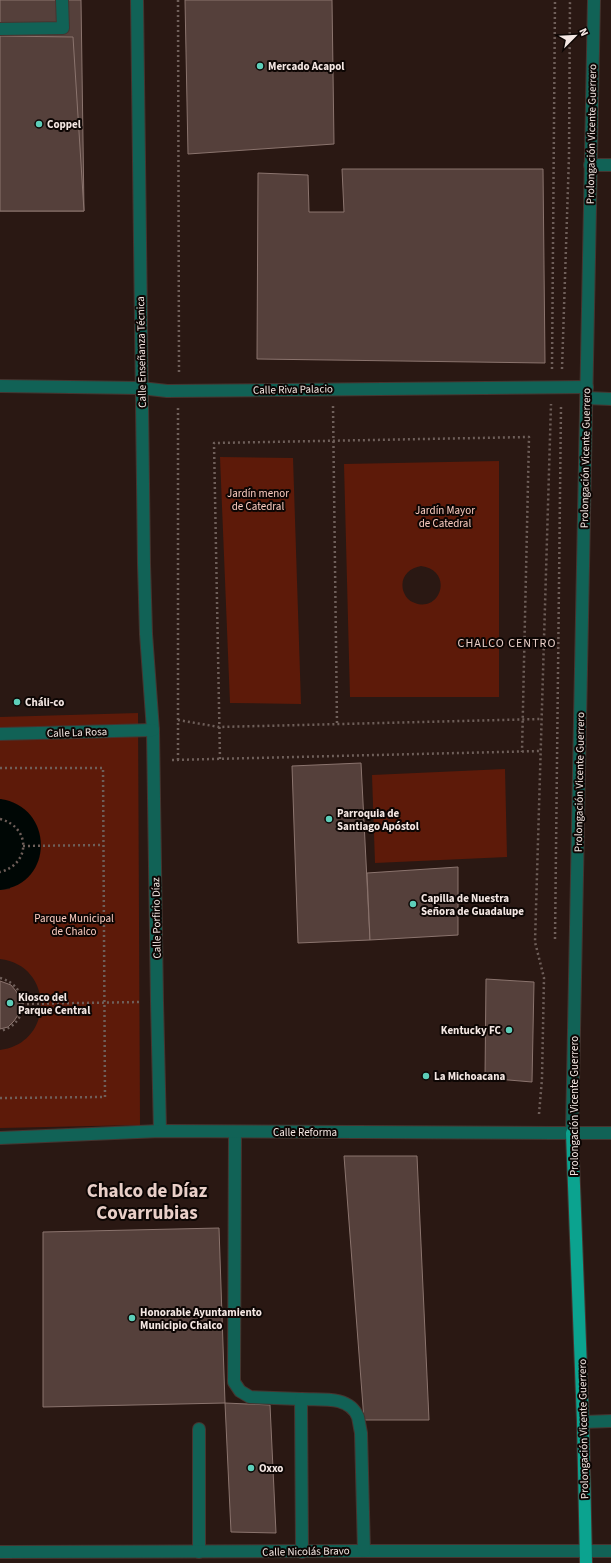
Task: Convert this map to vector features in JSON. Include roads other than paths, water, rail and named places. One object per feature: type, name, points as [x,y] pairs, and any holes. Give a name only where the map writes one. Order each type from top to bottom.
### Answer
[{"type":"main road","name":"Prolongación Vicente Guerrero","points":[[572,1133],[583,1422],[586,1557]]},
{"type":"street","points":[[0,29],[63,28],[62,0]]},
{"type":"street","name":"Calle Enseñanza Técnica","points":[[137,0],[144,564],[146,634],[151,704]]},
{"type":"street","name":"Prolongación Vicente Guerrero","points":[[572,1133],[594,0]]},
{"type":"street","points":[[590,165],[611,165]]},
{"type":"street","name":"Calle Riva Palacio","points":[[0,386],[142,388],[167,391],[556,388],[587,392],[611,399]]},
{"type":"street","name":"Calle Porfirio Díaz","points":[[151,704],[154,761],[160,1131]]},
{"type":"street","name":"Calle La Rosa","points":[[0,734],[153,730]]},
{"type":"street","name":"Calle Reforma","points":[[0,1138],[160,1131],[611,1132]]},
{"type":"street","points":[[234,1132],[234,1382],[240,1391],[250,1397],[340,1401],[350,1406],[357,1416],[361,1433],[364,1551]]},
{"type":"street","points":[[301,1399],[302,1552]]},
{"type":"street","points":[[583,1422],[611,1421]]},
{"type":"street","points":[[198,1429],[199,1552]]},
{"type":"street","name":"Calle Nicolás Bravo","points":[[0,1552],[21,1558],[199,1552],[217,1558],[302,1552],[364,1551],[586,1557],[611,1551]]},
{"type":"place","name":"Mercado Acapol","points":[[260,66]]},
{"type":"place","name":"Coppel","points":[[39,124]]},
{"type":"place","name":"Cháli-co","points":[[17,702]]},
{"type":"place","name":"Parroquia de Santiago Apóstol","points":[[329,819]]},
{"type":"place","name":"Capilla de Nuestra Señora de Guadalupe","points":[[413,904]]},
{"type":"place","name":"Kiosco del Parque Central","points":[[10,1003]]},
{"type":"place","name":"Kentucky FC","points":[[509,1030]]},
{"type":"place","name":"La Michoacana","points":[[426,1076]]},
{"type":"place","name":"Honorable Ayuntamiento Municipio Chalco","points":[[132,1318]]},
{"type":"place","name":"Oxxo","points":[[251,1468]]},
{"type":"district","name":"CHALCO CENTRO","points":[[507,643]]},
{"type":"district","name":"Chalco de Díaz Covarrubias","points":[[147,1201]]},
{"type":"park label","name":"Jardín menor de Catedral","points":[[258,499]]},
{"type":"park label","name":"Jardín Mayor de Catedral","points":[[445,516]]},
{"type":"park label","name":"Parque Municipal de Chalco","points":[[74,924]]}]
